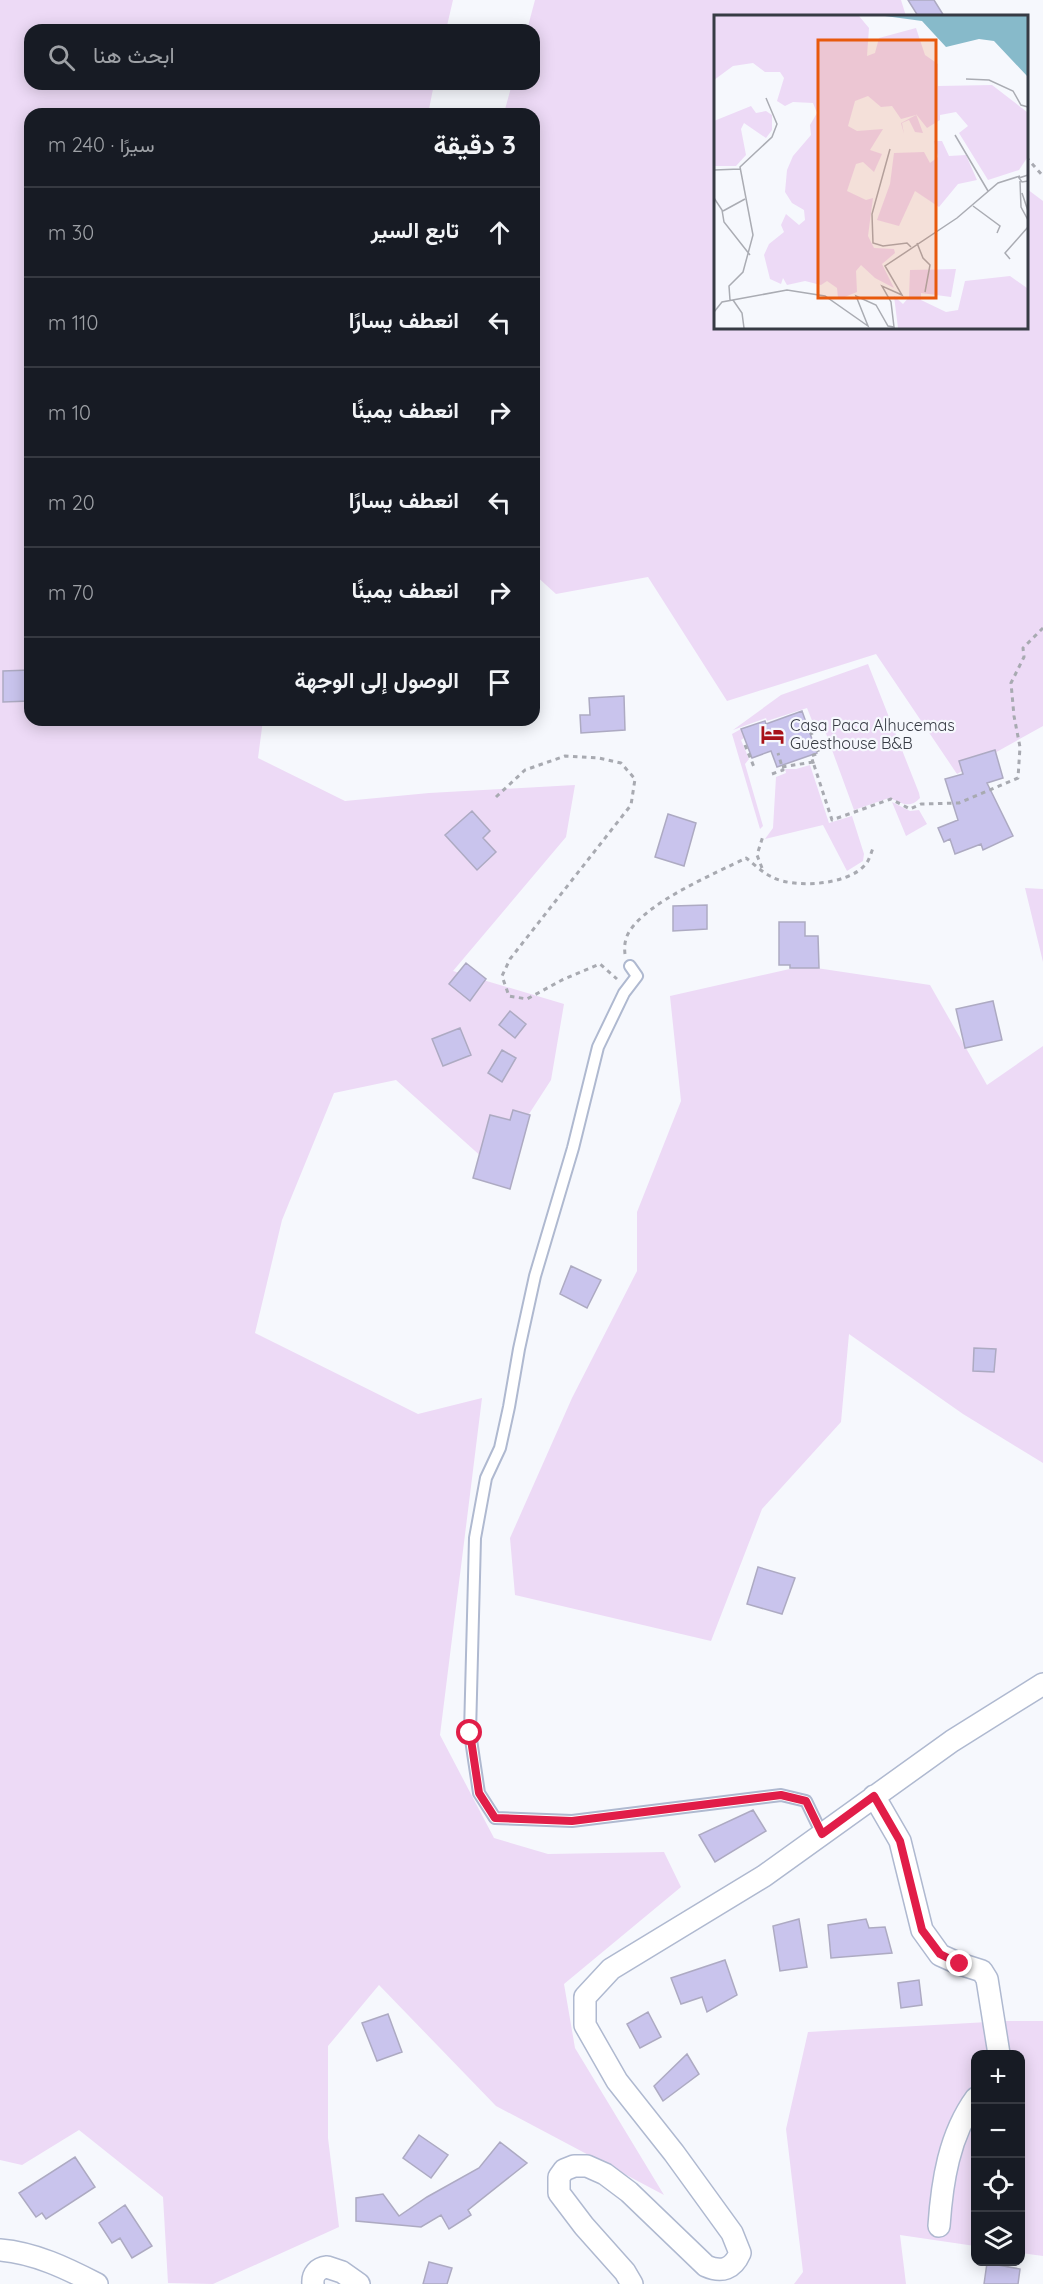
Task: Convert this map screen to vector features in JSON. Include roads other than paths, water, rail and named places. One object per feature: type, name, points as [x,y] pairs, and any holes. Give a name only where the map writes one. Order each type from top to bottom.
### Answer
[{"type":"street","points":[[632,2284],[625,2272],[584,2226],[559,2193],[559,2176],[564,2170],[574,2166],[586,2166],[605,2174],[629,2192],[706,2266],[726,2270],[736,2261],[740,2253],[732,2233],[674,2153],[617,2081],[585,2025],[585,1997],[611,1969],[764,1876],[952,1742],[1043,1684]]},
{"type":"street","points":[[874,1796],[900,1841],[922,1930],[940,1954],[982,1971],[987,1979],[998,2050]]},
{"type":"street","points":[[939,2226],[942,2187],[949,2157],[972,2104]]},
{"type":"street","points":[[0,2250],[62,2266],[97,2284]]},
{"type":"street","points":[[313,2284],[312,2279],[316,2271],[327,2267],[342,2272],[359,2284]]},
{"type":"lane","points":[[630,966],[637,976],[624,993],[598,1047],[573,1148],[535,1276],[519,1349],[510,1407],[500,1448],[486,1478],[475,1538],[470,1733],[479,1793],[495,1818],[572,1821],[781,1795],[806,1801],[822,1834]]},
{"type":"place","name":"Casa Paca Alhucemas Guesthouse B&B","points":[[772,734]]}]
